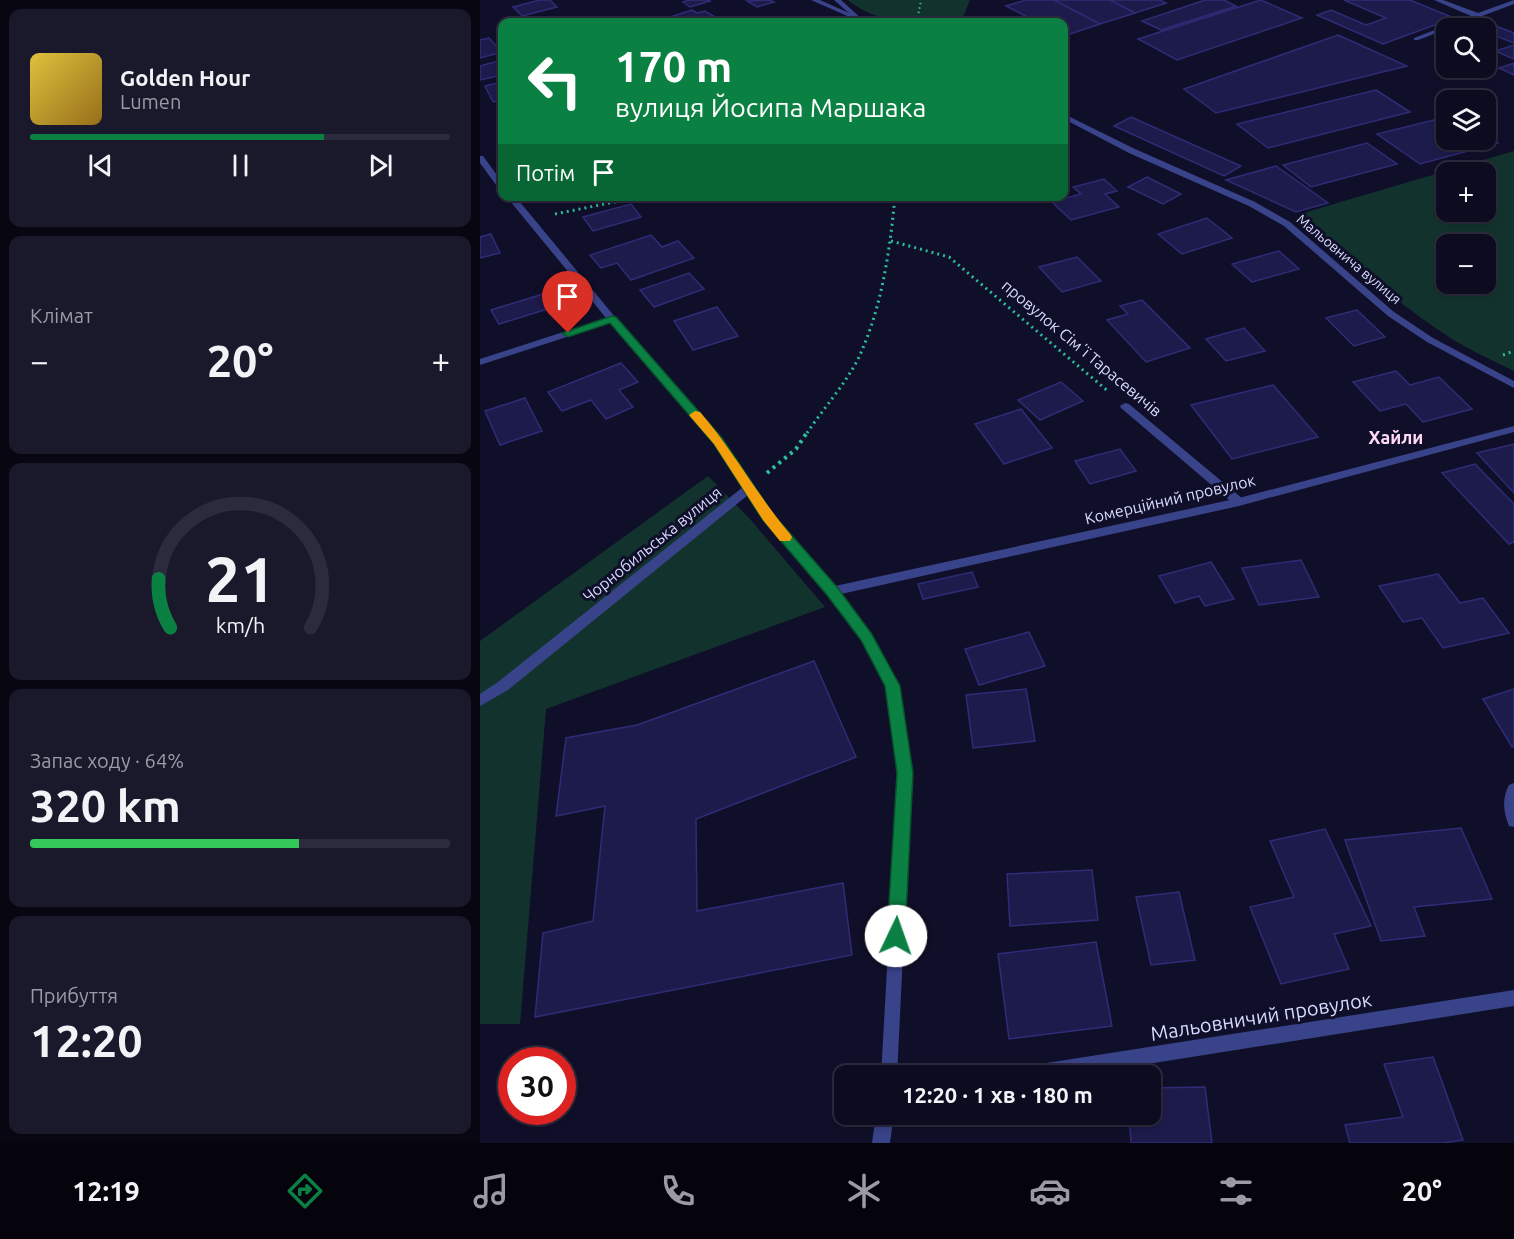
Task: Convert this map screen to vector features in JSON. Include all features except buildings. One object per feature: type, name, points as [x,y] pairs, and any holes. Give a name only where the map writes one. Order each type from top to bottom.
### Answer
[{"type":"street","points":[[814,0],[854,18]]},
{"type":"street","points":[[837,0],[858,18]]},
{"type":"street","points":[[1437,0],[1478,16]]},
{"type":"street","points":[[1416,39],[1514,2]]},
{"type":"street","name":"Мальовнича вулиця","points":[[1068,119],[1132,151],[1252,204],[1287,224],[1391,314],[1430,340],[1514,385]]},
{"type":"street","points":[[480,158],[498,182]]},
{"type":"street","points":[[514,201],[718,441],[768,517],[832,591],[866,637],[892,686],[905,773],[890,1065]]},
{"type":"street","points":[[480,362],[612,319]]},
{"type":"street","name":"провулок Сімʼї Тарасевичів","points":[[1125,406],[1239,502]]},
{"type":"street","name":"Комерційний провулок","points":[[832,591],[1239,502],[1514,429]]},
{"type":"street","name":"Чорнобильська вулиця","points":[[480,701],[503,686],[750,487]]},
{"type":"street","points":[[1514,789],[1510,797],[1514,821]]},
{"type":"street","name":"Мальовничий провулок","points":[[1085,1065],[1514,998]]},
{"type":"street","points":[[881,1143],[883,1125]]},
{"type":"path","points":[[918,18],[921,0]]},
{"type":"path","points":[[528,220],[620,201]]},
{"type":"path","points":[[750,487],[796,448],[858,358],[874,319],[891,241],[895,201]]},
{"type":"path","name":"провулок Сімʼї Тарасевичів","points":[[891,241],[949,257],[1125,406]]},
{"type":"green space","points":[[848,0],[970,0],[963,18],[884,18],[861,9]]},
{"type":"green space","points":[[1514,151],[1514,371],[1457,342],[1409,309],[1353,264],[1300,214],[1436,174],[1436,222],[1496,222],[1496,162],[1477,162]]},
{"type":"green space","points":[[708,476],[749,518],[825,607],[546,709],[520,1024],[480,1024],[480,641]]},
{"type":"slow traffic","points":[[695,415],[718,441],[768,517],[785,537]]},
{"type":"district","name":"Хайли","points":[[1396,437]]},
{"type":"route","points":[[568,333],[612,319],[718,441],[768,517],[832,591],[866,637],[892,686],[905,773],[896,936]]}]
